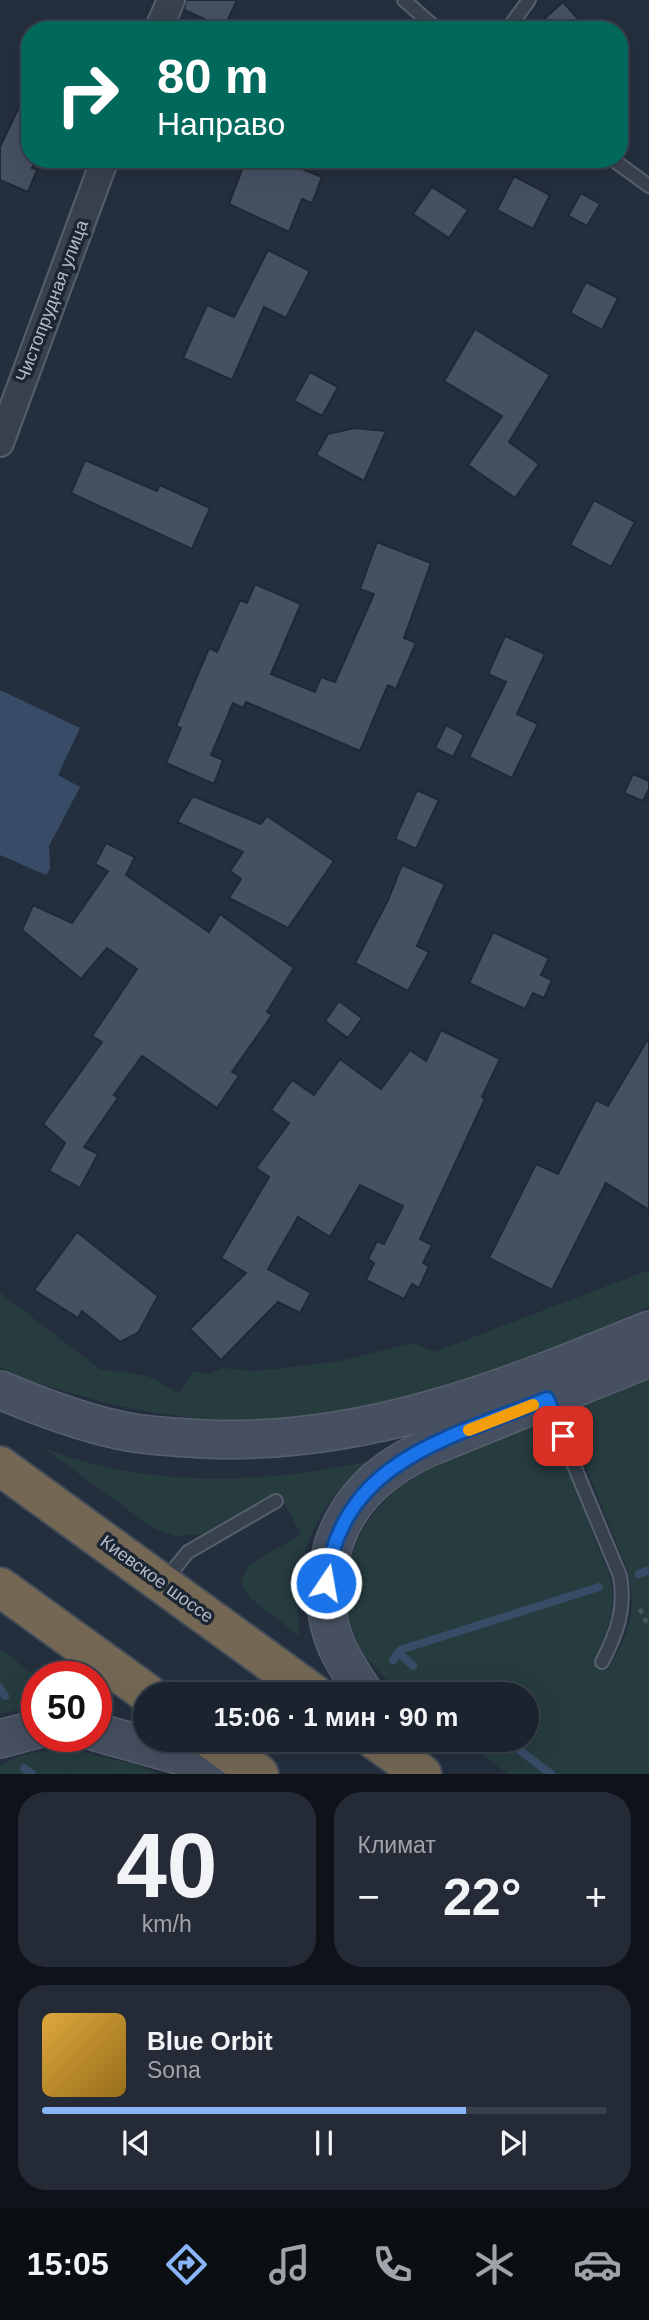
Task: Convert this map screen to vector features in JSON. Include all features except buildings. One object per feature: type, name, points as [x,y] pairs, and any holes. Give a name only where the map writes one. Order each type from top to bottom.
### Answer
[{"type":"highway","name":"Киевское шоссе","points":[[0,1466],[298,1682]]},
{"type":"highway","points":[[0,1587],[133,1683]]},
{"type":"highway","points":[[228,1752],[259,1774]]},
{"type":"highway","points":[[392,1752],[422,1774]]},
{"type":"main road","points":[[0,1390],[82,1421],[143,1434],[219,1439],[303,1436],[396,1421],[462,1402],[649,1330]]},
{"type":"main road","points":[[358,1682],[337,1647],[326,1597],[330,1558],[349,1513],[372,1483],[404,1460],[449,1438],[649,1358]]},
{"type":"main road","points":[[0,1739],[21,1733]]},
{"type":"main road","points":[[112,1736],[182,1756],[223,1774]]},
{"type":"main road","points":[[412,1752],[434,1774]]},
{"type":"street","points":[[162,21],[170,0]]},
{"type":"street","name":"Чистопрудная улица","points":[[0,443],[102,168]]},
{"type":"lane","points":[[404,0],[428,21]]},
{"type":"lane","points":[[514,21],[529,0]]},
{"type":"lane","points":[[624,168],[649,186]]},
{"type":"lane","points":[[547,1399],[620,1576],[624,1597],[621,1616],[602,1662]]},
{"type":"lane","points":[[163,1583],[188,1552],[276,1501]]},
{"type":"green space","points":[[649,1270],[649,1307],[579,1337],[509,1365],[439,1388],[369,1406],[298,1417],[226,1420],[152,1412],[46,1386],[0,1368],[0,1293],[100,1369],[148,1376],[179,1393],[193,1371],[210,1374],[221,1368],[256,1371],[335,1362],[413,1343],[434,1352]]},
{"type":"green space","points":[[649,1378],[649,1774],[508,1774],[478,1752],[539,1752],[539,1682],[389,1682],[360,1647],[351,1625],[346,1602],[347,1579],[360,1535],[372,1515],[388,1498],[422,1473],[542,1422],[554,1436],[610,1577],[612,1610],[607,1631],[593,1662],[608,1670],[626,1634],[631,1612],[631,1587],[628,1572],[571,1429],[568,1414]]},
{"type":"green space","points":[[42,1447],[82,1461],[124,1471],[210,1478],[296,1474],[380,1459],[337,1492],[316,1524],[299,1579],[300,1636],[250,1598],[241,1582],[249,1565],[301,1534],[279,1494],[208,1534],[175,1536],[153,1528]]},
{"type":"green space","points":[[0,1649],[21,1665],[21,1709],[0,1714]]},
{"type":"green space","points":[[34,1752],[81,1752],[138,1765],[158,1774],[0,1774],[0,1766]]},
{"type":"water","points":[[0,690],[80,728],[58,775],[80,787],[49,846],[50,869],[46,875],[0,855]]},
{"type":"waterway","points":[[639,1574],[649,1570]]},
{"type":"waterway","points":[[393,1660],[400,1650],[599,1587]]},
{"type":"waterway","points":[[398,1652],[413,1666]]},
{"type":"waterway","points":[[0,1688],[5,1696]]},
{"type":"waterway","points":[[522,1752],[551,1774]]},
{"type":"waterway","points":[[24,1768],[32,1774]]},
{"type":"slow traffic","points":[[469,1430],[533,1405]]},
{"type":"route","points":[[326,1583],[330,1558],[349,1513],[372,1483],[404,1460],[449,1438],[547,1399],[563,1436]]}]
